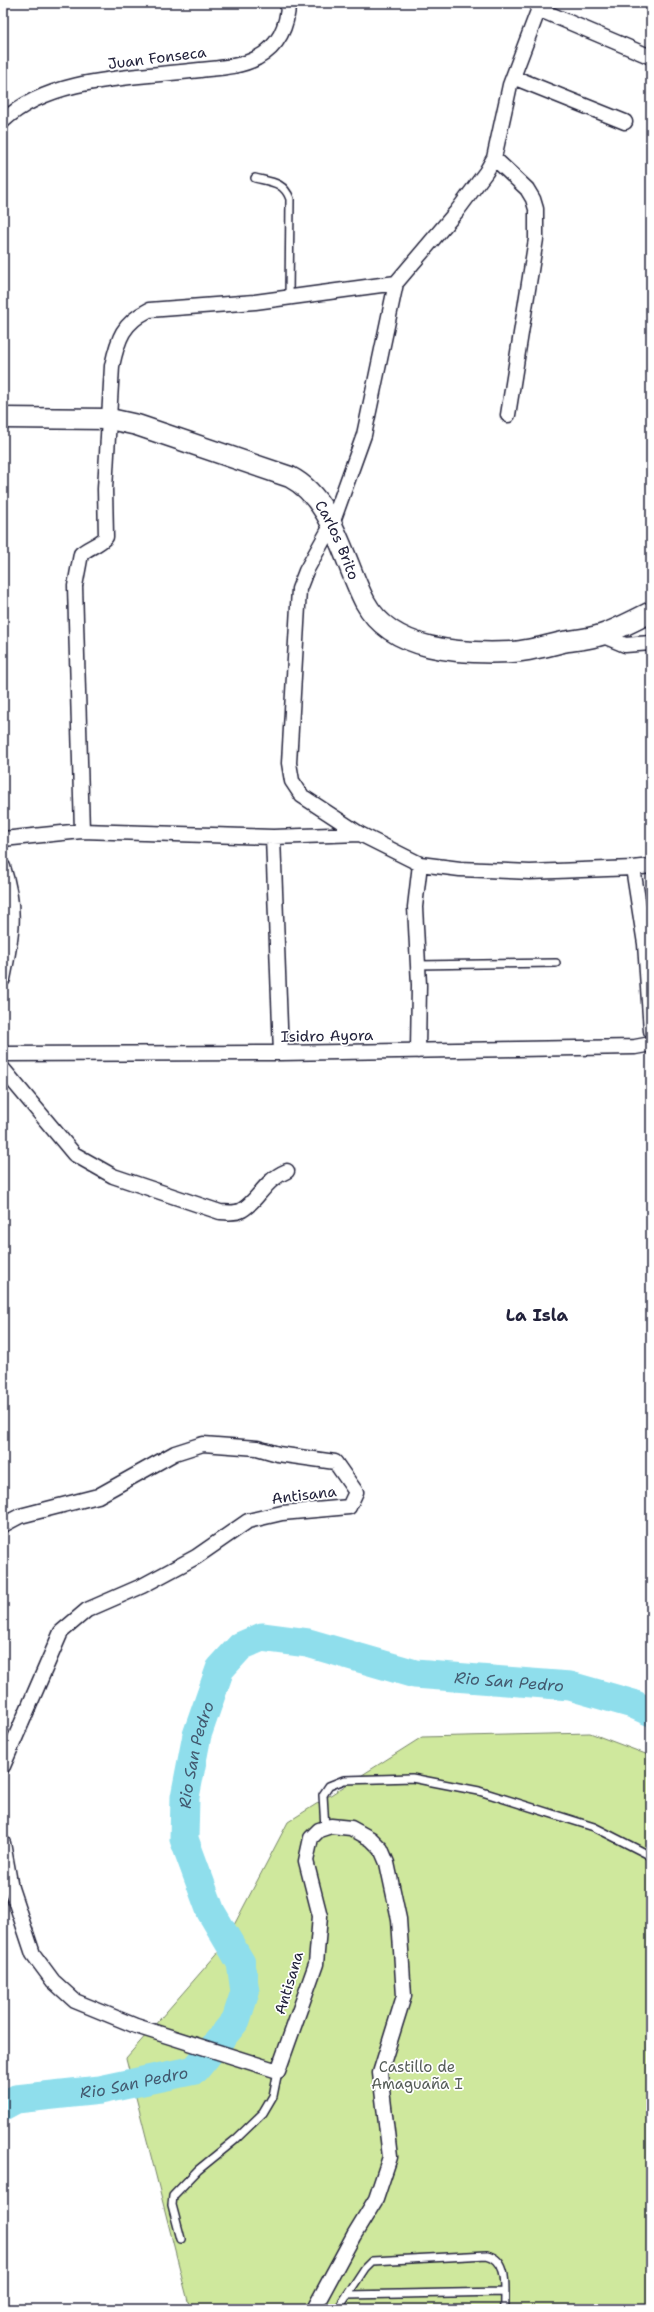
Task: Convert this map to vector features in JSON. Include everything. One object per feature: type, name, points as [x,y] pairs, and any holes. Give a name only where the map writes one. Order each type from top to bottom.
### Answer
[{"type":"street","name":"Juan Fonseca","points":[[3,121],[14,111],[40,98],[84,83],[210,69],[257,58],[270,48],[281,35],[286,24],[288,3]]},
{"type":"street","points":[[651,57],[539,6],[513,77],[494,158],[486,172],[457,211],[396,283],[364,435],[332,524],[306,571],[299,588],[289,763],[292,781],[302,796],[360,834],[420,864],[460,869],[530,872],[651,866]]},
{"type":"street","points":[[513,77],[625,122]]},
{"type":"street","points":[[494,158],[527,189],[533,199],[536,210],[536,239],[508,415]]},
{"type":"street","points":[[82,831],[75,586],[80,554],[90,546],[97,545],[106,537],[105,490],[112,366],[123,330],[134,318],[149,310],[255,302],[396,283]]},
{"type":"street","name":"Carlos Brito","points":[[3,418],[110,419],[137,425],[301,482],[310,490],[332,524],[366,603],[395,634],[415,643],[463,651],[513,652],[601,635],[651,612]]},
{"type":"street","points":[[601,635],[625,645],[651,643]]},
{"type":"street","points":[[3,839],[82,831],[273,837],[360,834]]},
{"type":"street","points":[[273,837],[281,1054]]},
{"type":"street","points":[[418,1051],[418,965],[415,907],[420,864]]},
{"type":"street","points":[[3,866],[13,912],[10,942],[3,979]]},
{"type":"street","points":[[633,868],[645,944],[651,1031]]},
{"type":"street","name":"Isidro Ayora","points":[[3,1054],[281,1054],[635,1047],[651,1044]]},
{"type":"street","points":[[3,1069],[74,1154],[113,1176],[220,1212],[235,1212],[241,1211],[249,1204],[267,1183],[276,1176],[287,1171]]},
{"type":"street","name":"Antisana","points":[[3,1525],[20,1516],[98,1496],[175,1453],[203,1444],[257,1448],[278,1454],[335,1462],[356,1492],[349,1507],[282,1513],[248,1521],[196,1557],[142,1586],[87,1610],[61,1632],[3,1766]]},
{"type":"street","points":[[314,2309],[354,2235],[376,2199],[390,2157],[380,2073],[404,1996],[399,1919],[387,1863],[381,1849],[371,1839],[351,1828],[331,1826],[325,1828]]},
{"type":"street","name":"Antisana","points":[[278,2071],[316,1964],[320,1916],[306,1861],[311,1838],[319,1830],[325,1828]]},
{"type":"street","points":[[3,1843],[11,1888],[33,1954],[53,1981],[75,2001],[104,2014],[278,2071]]},
{"type":"lane","points":[[255,178],[284,187],[290,199],[289,298]]},
{"type":"lane","points":[[418,965],[556,963]]},
{"type":"lane","points":[[325,1828],[323,1795],[329,1786],[344,1780],[412,1778],[479,1792],[594,1827],[651,1856]]},
{"type":"lane","points":[[181,2239],[172,2205],[173,2196],[192,2175],[235,2140],[263,2113],[273,2096],[278,2071]]},
{"type":"lane","points":[[338,2309],[365,2268],[372,2261],[487,2255],[496,2258],[503,2267],[505,2309]]},
{"type":"lane","points":[[348,2295],[504,2292]]},
{"type":"green space","name":"Castillo de Amaguaña I","points":[[590,1733],[651,1756],[651,2309],[190,2309],[126,2058],[222,1948],[288,1822],[422,1737]]},
{"type":"waterway","name":"Rio San Pedro","points":[[3,2106],[16,2099],[100,2090],[195,2070],[236,2020],[245,1992],[241,1963],[211,1912],[184,1839],[185,1797],[197,1735],[220,1669],[241,1646],[262,1637],[308,1643],[415,1674],[570,1686],[633,1704],[651,1712]]},
{"type":"district","name":"La Isla","points":[[537,1315]]}]
